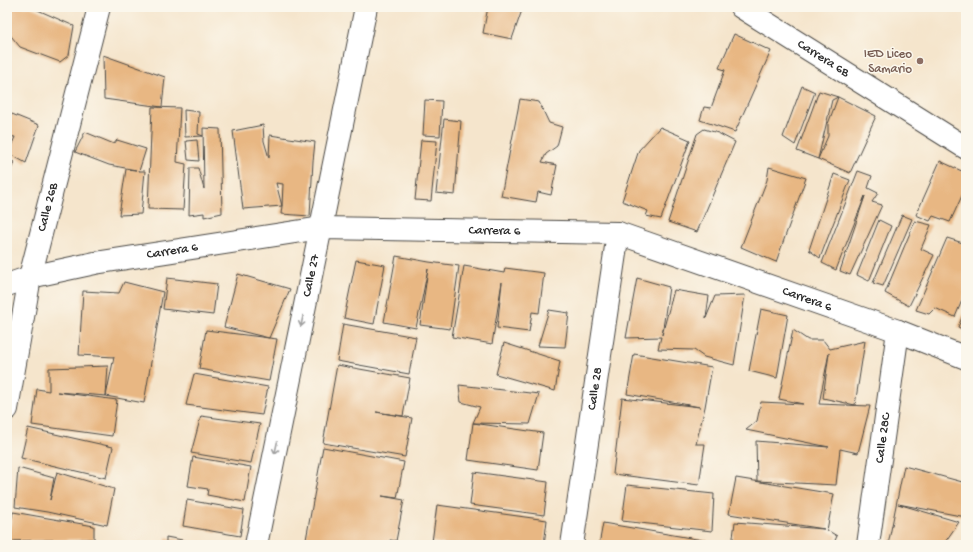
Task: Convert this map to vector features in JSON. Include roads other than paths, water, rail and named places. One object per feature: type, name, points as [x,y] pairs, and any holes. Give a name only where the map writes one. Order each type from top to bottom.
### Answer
[{"type":"street","name":"Calle 26B","points":[[7,409],[30,277],[99,7]]},
{"type":"street","name":"Calle 27","points":[[256,545],[366,7]]},
{"type":"street","name":"Carrera 6B","points":[[741,7],[966,148]]},
{"type":"street","name":"Carrera 6","points":[[7,285],[30,277],[95,263],[321,228],[618,233],[898,331],[966,358]]},
{"type":"street","name":"Calle 28","points":[[572,545],[618,233]]},
{"type":"street","name":"Calle 28C","points":[[868,545],[898,331]]},
{"type":"place","name":"IED Liceo Samario","points":[[920,61]]}]
